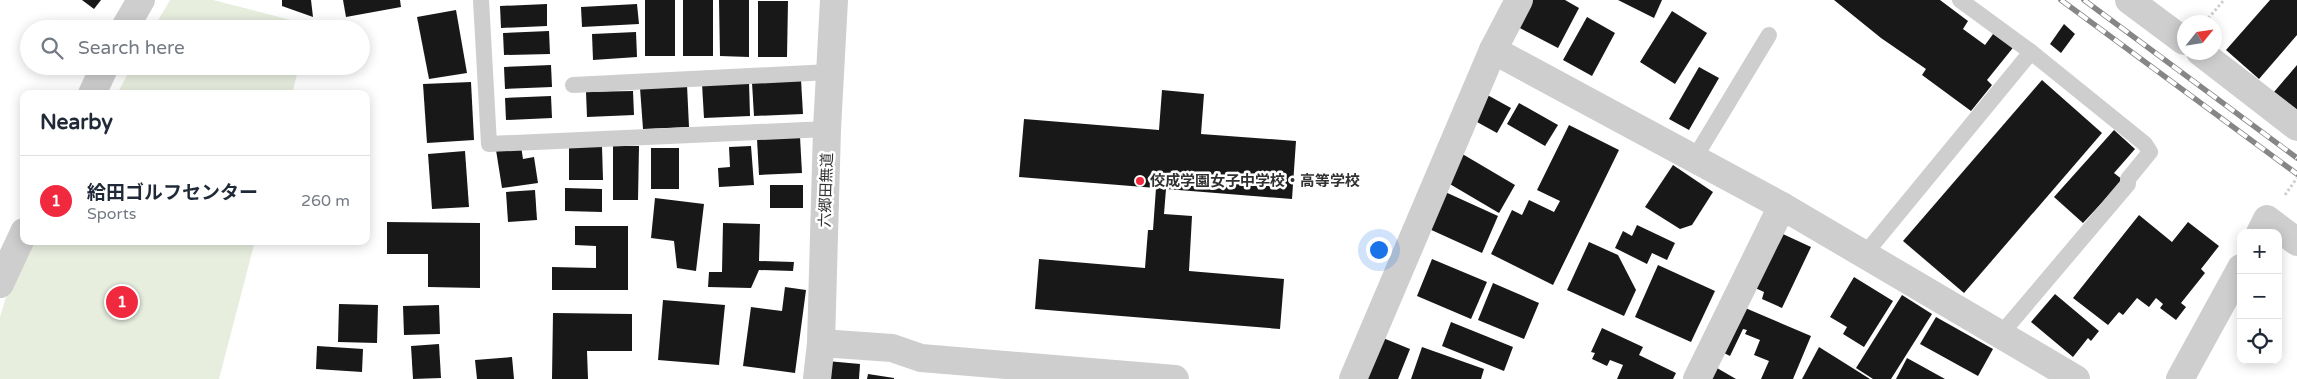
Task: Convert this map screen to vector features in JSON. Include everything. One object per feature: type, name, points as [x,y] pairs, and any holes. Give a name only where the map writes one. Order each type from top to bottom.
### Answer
[{"type":"street","points":[[129,20],[141,0]]},
{"type":"street","name":"六郷田無道","points":[[817,379],[821,343],[827,129],[834,0]]},
{"type":"street","points":[[1353,379],[1493,50],[1519,0]]},
{"type":"street","points":[[2129,0],[2177,36]]},
{"type":"street","points":[[1493,50],[1782,206],[2076,379]]},
{"type":"street","points":[[2210,60],[2297,127]]},
{"type":"street","points":[[94,90],[101,75]]},
{"type":"street","points":[[1697,379],[1782,206]]},
{"type":"street","points":[[2262,229],[2267,219],[2280,229]]},
{"type":"street","points":[[2282,230],[2297,242]]},
{"type":"street","points":[[0,284],[20,241]]},
{"type":"street","points":[[2180,379],[2238,274]]},
{"type":"street","points":[[821,343],[892,348],[921,358],[1175,379]]},
{"type":"lane","points":[[481,0],[489,144],[827,129]]},
{"type":"lane","points":[[1960,0],[2031,52],[2145,144],[2150,152],[2128,179],[2128,184],[2001,334]]},
{"type":"lane","points":[[1694,159],[1769,35]]},
{"type":"lane","points":[[1864,255],[2031,52]]},
{"type":"lane","points":[[573,85],[830,72]]},
{"type":"path","points":[[2211,15],[2224,0]]},
{"type":"green space","points":[[170,0],[213,0],[291,20],[158,20]]},
{"type":"green space","points":[[127,75],[297,75],[293,90],[119,90]]},
{"type":"green space","points":[[32,245],[254,245],[219,379],[0,379],[0,317],[9,287]]},
{"type":"building","points":[[82,0],[101,0],[94,9]]},
{"type":"building","points":[[282,0],[311,0],[313,17],[282,6]]},
{"type":"building","points":[[343,0],[400,0],[401,7],[346,17]]},
{"type":"building","points":[[645,0],[675,0],[675,56],[645,56]]},
{"type":"building","points":[[683,0],[713,0],[713,56],[683,56]]},
{"type":"building","points":[[719,0],[749,0],[749,57],[720,56]]},
{"type":"building","points":[[1527,0],[1565,0],[1579,8],[1558,48],[1514,25]]},
{"type":"building","points":[[1618,0],[1662,0],[1654,18]]},
{"type":"building","points":[[1834,0],[1940,0],[1968,21],[1963,29],[1985,45],[1996,30],[2016,44],[1987,80],[1992,85],[1971,111],[1922,75],[1926,69],[1881,38]]},
{"type":"building","points":[[2270,0],[2297,0],[2297,35],[2259,79],[2226,50]]},
{"type":"building","points":[[758,1],[788,1],[787,57],[758,57]]},
{"type":"building","points":[[547,4],[547,26],[501,28],[500,6]]},
{"type":"building","points":[[637,4],[639,24],[582,27],[581,7]]},
{"type":"building","points":[[456,10],[467,73],[429,79],[417,17]]},
{"type":"building","points":[[1672,11],[1707,33],[1675,84],[1640,62]]},
{"type":"building","points":[[1587,17],[1615,33],[1592,76],[1563,60]]},
{"type":"building","points":[[2064,24],[2075,34],[2061,53],[2050,44]]},
{"type":"building","points":[[549,31],[550,54],[504,55],[503,33]]},
{"type":"building","points":[[636,32],[637,57],[593,60],[592,34]]},
{"type":"building","points":[[551,65],[552,87],[505,89],[504,67]]},
{"type":"building","points":[[2297,65],[2297,110],[2274,92]]},
{"type":"building","points":[[1699,67],[1719,78],[1689,130],[1669,119]]},
{"type":"building","points":[[801,80],[803,114],[754,116],[752,83]]},
{"type":"building","points":[[2042,80],[2102,133],[1964,293],[1903,241]]},
{"type":"building","points":[[471,82],[474,140],[427,143],[423,84]]},
{"type":"building","points":[[749,82],[750,116],[704,118],[702,84]]},
{"type":"building","points":[[687,85],[689,127],[643,129],[640,88]]},
{"type":"building","points":[[1162,90],[1204,94],[1201,134],[1296,141],[1292,199],[1166,189],[1164,214],[1192,216],[1189,271],[1284,279],[1280,329],[1035,309],[1039,259],[1145,268],[1148,230],[1153,230],[1156,188],[1019,177],[1024,119],[1159,130]]},
{"type":"building","points":[[633,91],[634,115],[587,117],[586,92]]},
{"type":"building","points":[[1482,92],[1511,108],[1497,133],[1468,117]]},
{"type":"building","points":[[551,96],[552,118],[506,120],[505,98]]},
{"type":"building","points":[[1519,103],[1558,125],[1545,146],[1507,124]]},
{"type":"building","points":[[1569,125],[1619,150],[1553,285],[1491,254],[1512,210],[1522,215],[1529,200],[1554,212],[1560,201],[1537,190]]},
{"type":"building","points":[[2114,130],[2135,149],[2114,173],[2123,180],[2083,223],[2054,197]]},
{"type":"building","points":[[800,137],[802,173],[759,175],[757,139]]},
{"type":"building","points":[[521,146],[523,159],[534,157],[538,183],[502,188],[496,150]]},
{"type":"building","points":[[569,146],[602,146],[603,180],[569,180]]},
{"type":"building","points":[[613,146],[639,146],[638,200],[613,200]]},
{"type":"building","points":[[751,146],[754,185],[719,187],[718,168],[730,167],[729,147]]},
{"type":"building","points":[[651,148],[679,148],[679,189],[651,189]]},
{"type":"building","points":[[465,151],[469,207],[432,209],[428,154]]},
{"type":"building","points":[[1459,152],[1515,185],[1499,213],[1443,180]]},
{"type":"building","points":[[1673,165],[1713,192],[1692,225],[1680,229],[1645,207]]},
{"type":"building","points":[[770,185],[803,185],[803,208],[770,208]]},
{"type":"building","points":[[565,188],[602,189],[602,212],[565,211]]},
{"type":"building","points":[[535,190],[537,220],[508,222],[506,192]]},
{"type":"building","points":[[1443,191],[1498,216],[1482,253],[1427,228]]},
{"type":"building","points":[[655,198],[704,204],[696,271],[677,268],[674,241],[651,238]]},
{"type":"building","points":[[2139,215],[2172,242],[2188,222],[2219,246],[2201,269],[2205,273],[2181,303],[2186,307],[2176,320],[2160,308],[2163,304],[2156,298],[2149,307],[2137,298],[2123,315],[2119,312],[2108,325],[2073,298]]},
{"type":"building","points":[[387,222],[480,223],[480,288],[428,287],[428,254],[387,254]]},
{"type":"building","points":[[723,223],[760,224],[759,261],[794,262],[793,271],[759,270],[751,288],[708,287],[709,272],[722,272]]},
{"type":"building","points":[[1637,225],[1675,243],[1667,260],[1652,253],[1647,264],[1615,248],[1623,231],[1632,236]]},
{"type":"building","points":[[575,226],[628,226],[628,290],[552,290],[552,267],[596,268],[596,246],[575,245]]},
{"type":"building","points":[[1774,230],[1811,247],[1782,308],[1762,299],[1764,292],[1753,287]]},
{"type":"building","points":[[1589,242],[1618,255],[1636,290],[1624,316],[1567,290]]},
{"type":"building","points":[[1432,259],[1487,282],[1471,319],[1417,296]]},
{"type":"building","points":[[1658,265],[1715,291],[1691,342],[1635,317]]},
{"type":"building","points":[[1854,277],[1893,301],[1864,347],[1843,334],[1847,327],[1830,317]]},
{"type":"building","points":[[1493,283],[1539,303],[1524,339],[1478,320]]},
{"type":"building","points":[[785,287],[806,290],[795,373],[743,366],[751,307],[782,311]]},
{"type":"building","points":[[2055,294],[2099,331],[2091,341],[2088,338],[2073,357],[2031,322]]},
{"type":"building","points":[[1902,295],[1932,314],[1891,379],[1873,379],[1856,368]]},
{"type":"building","points":[[663,300],[725,305],[719,365],[658,360]]},
{"type":"building","points":[[339,304],[378,305],[377,343],[338,342]]},
{"type":"building","points":[[439,305],[440,334],[404,335],[403,306]]},
{"type":"building","points":[[1743,307],[1811,336],[1793,379],[1761,379],[1769,361],[1754,355],[1760,340],[1745,334],[1747,330],[1743,329],[1730,356],[1722,352]]},
{"type":"building","points":[[553,313],[632,314],[632,351],[587,351],[588,379],[552,379]]},
{"type":"building","points":[[1936,317],[1993,349],[1978,376],[1920,344]]},
{"type":"building","points":[[1451,322],[1513,347],[1504,371],[1442,346]]},
{"type":"building","points":[[1602,328],[1643,347],[1639,355],[1676,373],[1673,379],[1617,379],[1623,365],[1610,360],[1607,366],[1592,359],[1595,353],[1591,352]]},
{"type":"building","points":[[1383,338],[1410,349],[1398,379],[1366,379]]},
{"type":"building","points":[[439,344],[441,378],[413,379],[411,346]]},
{"type":"building","points":[[317,346],[363,349],[362,372],[316,369]]},
{"type":"building","points":[[1422,347],[1484,369],[1481,379],[1411,379]]},
{"type":"building","points":[[1819,347],[1870,379],[1802,379]]},
{"type":"building","points":[[512,357],[514,379],[477,379],[475,360]]},
{"type":"building","points":[[1907,358],[1945,379],[1896,379]]},
{"type":"building","points":[[827,361],[860,364],[859,379],[825,379]]},
{"type":"building","points":[[1717,368],[1736,379],[1710,379]]},
{"type":"building","points":[[868,374],[894,378],[894,379],[867,379]]},
{"type":"railway","points":[[2061,0],[2297,174]]},
{"type":"railway","points":[[2084,0],[2297,158]]},
{"type":"place","name":"佼成学園女子中学校・高等学校","points":[[1140,181]]},
{"type":"place","name":"給田ゴルフセンター","points":[[122,302]]}]
